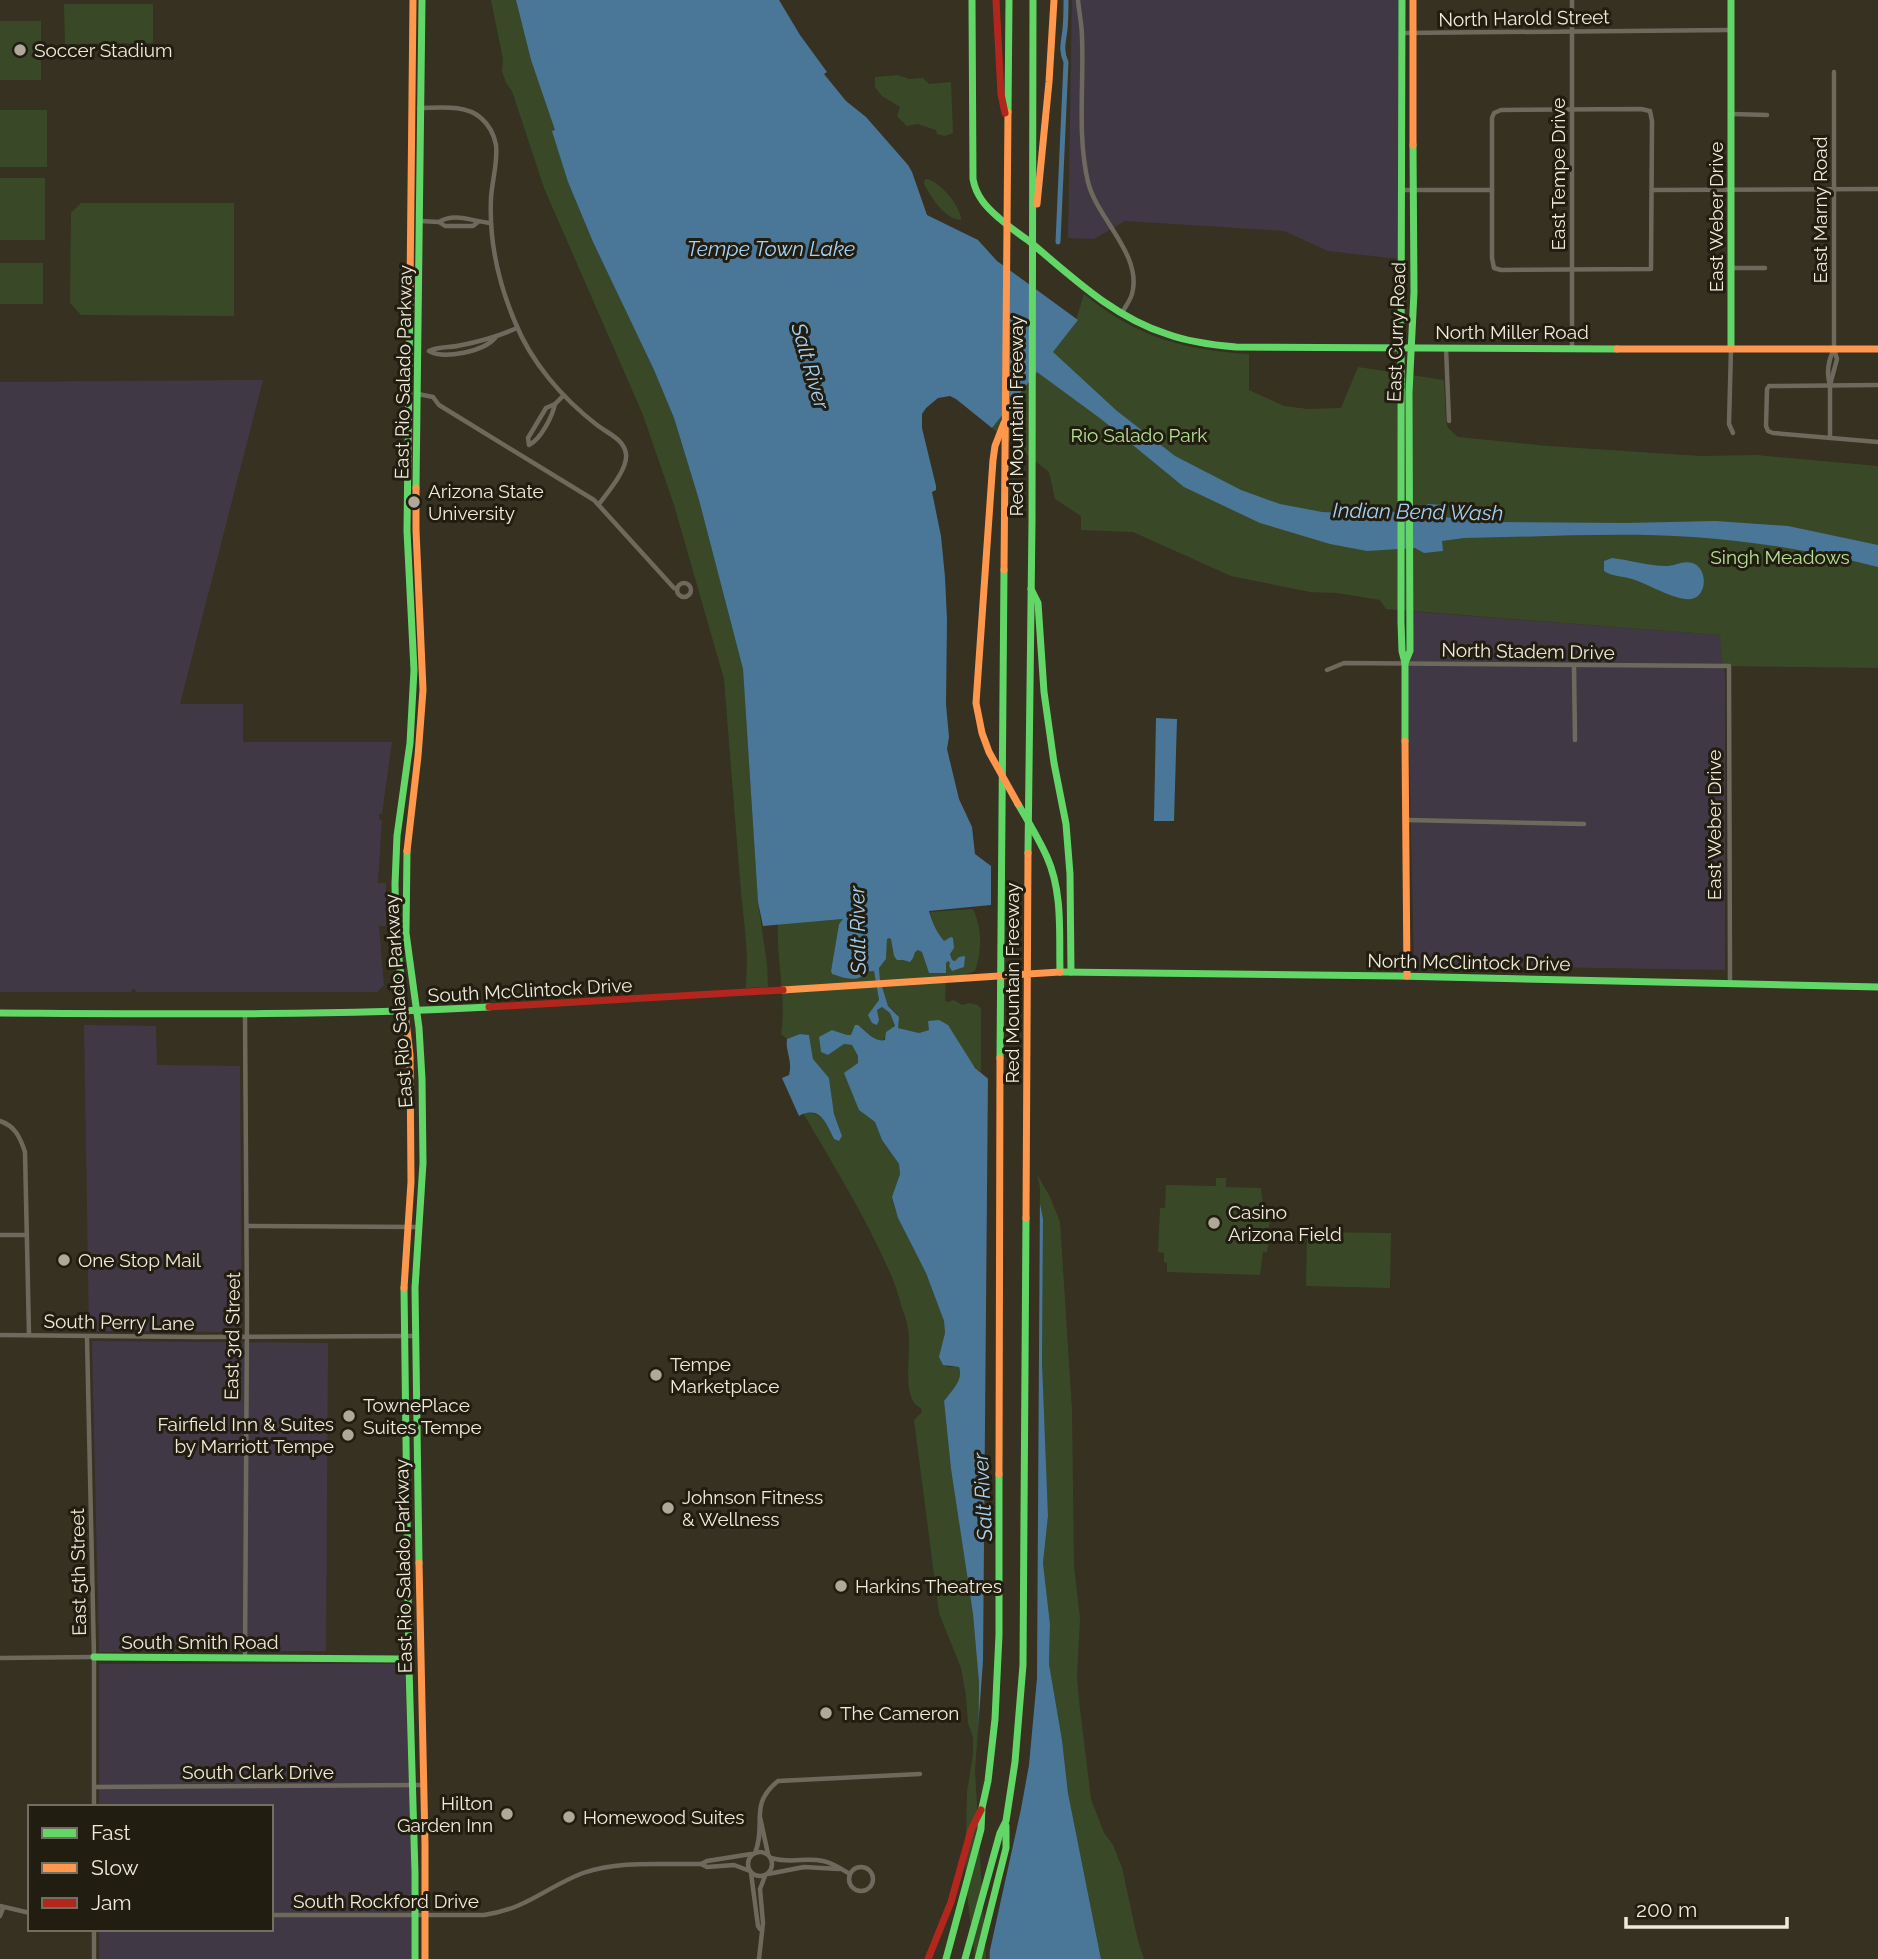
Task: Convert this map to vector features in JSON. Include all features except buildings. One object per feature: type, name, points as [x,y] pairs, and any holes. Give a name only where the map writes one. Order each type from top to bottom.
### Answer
[{"type":"main road","name":"East Rio Salado Parkway","points":[[413,0],[407,555],[414,647],[410,746],[397,836],[395,884],[396,932],[410,1055],[411,1182],[404,1280],[406,1659],[415,1842],[415,1959]]},
{"type":"main road","name":"East Rio Salado Parkway","points":[[422,0],[417,555],[423,690],[405,871],[406,933],[417,1012],[422,1079],[423,1163],[415,1288],[425,1959]]},
{"type":"main road","name":"North Miller Road","points":[[972,0],[972,179],[982,202],[1046,256],[1122,314],[1164,334],[1211,345],[1260,348],[1878,349]]},
{"type":"main road","points":[[996,0],[1001,94],[1009,125]]},
{"type":"main road","name":"Red Mountain Freeway","points":[[946,1959],[981,1829],[995,1719],[999,1635],[1009,0]]},
{"type":"main road","name":"Red Mountain Freeway","points":[[965,1959],[1000,1833],[1006,1821],[1018,1743],[1023,1665],[1033,0]]},
{"type":"main road","points":[[1033,223],[1039,193],[1054,0]]},
{"type":"main road","name":"East Curry Road","points":[[1402,0],[1400,348],[1405,508],[1402,651],[1405,663],[1407,976]]},
{"type":"main road","name":"East Curry Road","points":[[1405,508],[1414,292],[1413,0]]},
{"type":"main road","name":"East Weber Drive","points":[[1731,0],[1731,348]]},
{"type":"main road","points":[[1006,418],[995,446],[976,703],[989,752],[1054,872],[1058,895],[1060,972]]},
{"type":"main road","points":[[1030,585],[1038,603],[1044,692],[1066,824],[1070,874],[1071,972]]},
{"type":"main road","name":"South McClintock Drive","points":[[0,1013],[245,1015],[417,1012],[1060,972]]},
{"type":"main road","name":"North McClintock Drive","points":[[1060,972],[1407,976],[1878,987]]},
{"type":"main road","name":"South Smith Road","points":[[94,1657],[406,1659]]},
{"type":"main road","points":[[930,1959],[957,1898],[982,1808]]},
{"type":"main road","points":[[981,1959],[1006,1848],[1006,1821]]},
{"type":"street","points":[[1078,0],[1082,35],[1082,143],[1088,184],[1133,269],[1132,295],[1122,314]]},
{"type":"street","name":"East Tempe Drive","points":[[1572,0],[1572,347]]},
{"type":"street","name":"North Harold Street","points":[[1402,33],[1731,30]]},
{"type":"street","name":"East Marny Road","points":[[1830,438],[1830,385],[1833,377],[1831,369],[1837,359],[1834,349],[1834,72]]},
{"type":"street","points":[[412,108],[466,110],[479,117],[494,137],[496,150],[491,189],[493,244],[501,286],[517,328],[540,366],[563,396],[620,441],[625,449],[625,465],[599,504]]},
{"type":"street","points":[[1501,110],[1572,110],[1650,111],[1651,269],[1494,268],[1494,113],[1501,110]]},
{"type":"street","points":[[1732,114],[1767,115]]},
{"type":"street","points":[[1652,190],[1878,189]]},
{"type":"street","points":[[1402,190],[1492,190]]},
{"type":"street","points":[[420,221],[473,218],[478,222],[491,222]]},
{"type":"street","points":[[1732,268],[1765,268]]},
{"type":"street","points":[[408,350],[429,351],[459,346],[495,338],[517,328]]},
{"type":"street","points":[[1446,347],[1449,421]]},
{"type":"street","name":"East Weber Drive","points":[[1731,348],[1729,424],[1733,433]]},
{"type":"street","points":[[1878,385],[1769,386],[1766,426],[1768,431],[1878,442]]},
{"type":"street","points":[[418,394],[433,397],[439,405],[599,504],[677,589]]},
{"type":"street","points":[[522,455],[528,445],[535,442],[554,411],[555,404],[563,396]]},
{"type":"street","name":"North Stadem Drive","points":[[1327,670],[1345,663],[1729,666]]},
{"type":"street","points":[[1574,666],[1575,740]]},
{"type":"street","name":"East Weber Drive","points":[[1729,666],[1730,983]]},
{"type":"street","points":[[1407,820],[1584,824]]},
{"type":"street","name":"East 3rd Street","points":[[245,1015],[245,1658]]},
{"type":"street","points":[[0,1121],[14,1129],[25,1152],[29,1335]]},
{"type":"street","points":[[247,1226],[419,1227]]},
{"type":"street","points":[[0,1235],[27,1235]]},
{"type":"street","name":"South Perry Lane","points":[[0,1335],[416,1336]]},
{"type":"street","name":"East 5th Street","points":[[87,1337],[94,1657],[94,1805]]},
{"type":"street","name":"South Smith Road","points":[[0,1658],[94,1657]]},
{"type":"street","name":"South Smith Road","points":[[406,1659],[420,1659]]},
{"type":"street","points":[[761,1930],[758,1926],[748,1863],[759,1839],[758,1821],[763,1796],[778,1781],[920,1774]]},
{"type":"street","name":"South Clark Drive","points":[[94,1787],[422,1785]]},
{"type":"street","points":[[759,1959],[763,1923],[760,1889],[772,1867],[760,1816]]},
{"type":"street","points":[[754,1853],[761,1852],[789,1862],[821,1861],[850,1874]]},
{"type":"street","name":"South Rockford Drive","points":[[273,1915],[485,1915],[506,1911],[573,1877],[609,1866],[701,1864],[754,1853]]},
{"type":"street","name":"South Rockford Drive","points":[[701,1864],[707,1867],[734,1865],[750,1872]]},
{"type":"street","points":[[750,1872],[758,1877],[804,1867],[840,1869]]},
{"type":"street","points":[[857,1868],[868,1869],[873,1879],[864,1891],[853,1889],[849,1883],[850,1874],[857,1868]]},
{"type":"street","points":[[0,1916],[2,1907],[28,1913]]},
{"type":"street","points":[[94,1931],[94,1959]]},
{"type":"shaded area","points":[[1072,0],[1399,0],[1400,259],[1328,251],[1284,231],[1206,226],[1125,221],[1094,239],[1068,238]]},
{"type":"shaded area","points":[[263,380],[180,704],[243,704],[243,742],[392,742],[382,814],[379,814],[379,819],[382,820],[378,883],[386,883],[386,926],[379,926],[384,985],[377,992],[136,992],[132,989],[131,992],[0,992],[0,382]]},
{"type":"shaded area","points":[[1406,611],[1720,635],[1725,675],[1725,970],[1414,965]]},
{"type":"shaded area","points":[[84,1025],[156,1026],[157,1065],[240,1066],[242,1326],[237,1332],[89,1331]]},
{"type":"shaded area","points":[[92,1341],[328,1343],[326,1651],[99,1652]]},
{"type":"shaded area","points":[[99,1664],[394,1664],[405,1670],[411,1849],[411,1959],[99,1959],[99,1931],[273,1931],[273,1805],[99,1805]]},
{"type":"green space","points":[[491,0],[516,0],[531,60],[556,131],[568,182],[674,418],[699,500],[743,669],[758,902],[768,987],[746,988],[747,956],[724,679],[674,505],[643,415],[544,188],[512,91],[506,83]]},
{"type":"green space","points":[[64,4],[153,4],[153,43],[65,44]]},
{"type":"green space","name":"Soccer Stadium","points":[[0,21],[41,21],[41,80],[0,80]]},
{"type":"green space","points":[[898,75],[909,79],[923,78],[929,84],[951,82],[953,133],[945,136],[918,124],[907,126],[897,116],[900,107],[882,96],[875,87],[875,77]]},
{"type":"green space","points":[[0,110],[47,110],[47,167],[0,167]]},
{"type":"green space","points":[[0,178],[45,178],[45,240],[0,240]]},
{"type":"green space","points":[[925,179],[937,184],[948,195],[961,220],[949,216],[939,207],[924,184]]},
{"type":"green space","points":[[81,203],[234,203],[234,316],[81,315],[70,303],[71,213]]},
{"type":"green space","points":[[0,263],[43,263],[43,304],[0,304]]},
{"type":"green space","points":[[1084,294],[1122,321],[1161,339],[1203,349],[1249,354],[1249,390],[1284,406],[1308,409],[1341,408],[1358,367],[1444,380],[1446,422],[1448,428],[1458,437],[1548,446],[1701,456],[1756,455],[1878,466],[1878,668],[1723,666],[1720,635],[1386,609],[1380,600],[1310,592],[1231,576],[1133,532],[1081,530],[1081,516],[1055,499],[1049,472],[992,428],[1075,324]]},
{"type":"green space","points":[[973,909],[980,940],[975,971],[946,981],[945,1001],[978,1005],[981,1009],[981,1072],[929,1030],[919,1033],[898,1028],[897,1014],[888,1006],[879,968],[886,959],[887,938],[891,938],[894,956],[922,951],[929,973],[948,961],[949,966],[964,967],[959,957],[957,961],[952,960],[947,941],[944,941],[937,931],[930,912]]},
{"type":"green space","points":[[844,919],[839,924],[832,974],[860,978],[868,971],[874,971],[879,1001],[876,1006],[879,1020],[877,1010],[882,1007],[890,1013],[895,1027],[882,1041],[878,1041],[858,1025],[852,1035],[832,1030],[819,1038],[821,1052],[828,1055],[844,1044],[852,1045],[858,1056],[859,1110],[875,1122],[882,1140],[899,1164],[900,1174],[892,1198],[898,1218],[926,1273],[944,1321],[945,1333],[940,1357],[948,1367],[959,1367],[960,1372],[956,1385],[944,1401],[951,1469],[973,1614],[979,1683],[978,1771],[990,1959],[975,1959],[965,1878],[967,1792],[973,1737],[968,1723],[961,1668],[939,1613],[914,1420],[922,1412],[911,1397],[909,1389],[907,1323],[893,1280],[871,1234],[803,1113],[820,1116],[834,1139],[842,1136],[834,1114],[829,1078],[813,1059],[809,1035],[800,1034],[787,1039],[781,1034],[783,1006],[778,924]]},
{"type":"green space","points":[[1033,1167],[1060,1222],[1072,1410],[1074,1566],[1080,1618],[1077,1676],[1091,1799],[1122,1868],[1144,1959],[1101,1959],[1068,1793],[1049,1664],[1050,1624],[1043,1563],[1048,1516],[1042,1362],[1043,1219]]},
{"type":"green space","name":"Casino Arizona Field","points":[[1216,1178],[1226,1178],[1226,1187],[1261,1188],[1263,1210],[1268,1210],[1270,1219],[1270,1235],[1267,1252],[1263,1252],[1260,1275],[1167,1272],[1164,1253],[1158,1252],[1160,1208],[1165,1208],[1166,1185],[1216,1186]]},
{"type":"green space","points":[[1307,1232],[1391,1233],[1390,1288],[1306,1286]]},
{"type":"water","name":"Tempe Town Lake","points":[[516,0],[779,0],[827,72],[824,74],[846,101],[866,117],[908,165],[927,215],[978,240],[997,261],[1078,320],[1053,352],[1117,411],[1175,456],[1241,490],[1280,504],[1322,512],[1363,514],[1379,505],[1396,513],[1415,514],[1428,504],[1443,505],[1443,517],[1495,522],[1715,521],[1788,526],[1878,545],[1878,567],[1763,544],[1664,536],[1464,538],[1442,541],[1443,551],[1424,553],[1415,548],[1367,551],[1330,544],[1260,523],[1184,487],[1101,419],[1037,372],[992,428],[950,396],[938,398],[922,414],[922,428],[936,486],[936,490],[932,492],[941,536],[945,577],[946,704],[949,737],[947,749],[959,799],[972,827],[975,854],[991,866],[991,905],[929,911],[944,941],[953,938],[954,948],[950,954],[952,960],[965,956],[964,967],[952,971],[948,961],[946,973],[929,973],[922,952],[918,950],[910,962],[897,960],[889,938],[886,959],[879,968],[880,980],[888,1006],[899,1017],[898,1028],[919,1033],[929,1030],[928,1021],[939,1020],[948,1025],[975,1068],[1008,1095],[1033,1167],[1043,1219],[1042,1362],[1048,1516],[1043,1563],[1050,1624],[1049,1664],[1068,1793],[1101,1959],[990,1959],[978,1771],[979,1683],[973,1614],[951,1469],[944,1401],[956,1385],[960,1372],[959,1367],[943,1365],[939,1357],[945,1333],[944,1321],[926,1273],[898,1218],[892,1197],[900,1174],[899,1164],[882,1140],[875,1122],[859,1110],[844,1073],[858,1063],[858,1056],[852,1045],[844,1044],[828,1055],[821,1052],[819,1037],[832,1030],[851,1035],[855,1025],[858,1025],[874,1038],[885,1040],[886,1032],[895,1026],[890,1013],[882,1007],[877,1010],[877,1025],[872,1023],[868,1015],[879,1000],[874,971],[868,971],[855,979],[832,974],[839,924],[843,919],[763,926],[758,902],[743,669],[699,500],[674,418],[568,182]]},
{"type":"water","points":[[1612,558],[1659,566],[1692,563],[1701,570],[1703,588],[1697,597],[1691,599],[1671,595],[1604,571],[1604,561]]},
{"type":"water","points":[[1156,718],[1177,719],[1174,821],[1154,821]]},
{"type":"water","points":[[800,1034],[809,1035],[813,1059],[829,1078],[834,1114],[842,1136],[839,1141],[834,1139],[825,1122],[817,1114],[806,1113],[799,1116],[782,1078],[789,1075],[790,1070],[787,1039]]},
{"type":"pier","points":[[988,1073],[1011,1094],[1036,1166],[1040,1188],[1037,1678],[1029,1765],[986,1959],[975,1771],[983,1661]]},
{"type":"waterway","points":[[1058,242],[1066,0]]},
{"type":"traffic: fast","points":[[416,488],[422,0]]},
{"type":"traffic: fast","points":[[972,0],[973,179],[976,191],[1002,221],[1077,282],[1111,307],[1147,327],[1184,339],[1236,347],[1617,349]]},
{"type":"traffic: fast","points":[[1008,112],[1009,0]]},
{"type":"traffic: fast","points":[[1028,853],[1033,0]]},
{"type":"traffic: fast","points":[[1402,0],[1401,622],[1405,663],[1405,741]]},
{"type":"traffic: fast","points":[[1731,0],[1731,348]]},
{"type":"traffic: fast","points":[[1405,663],[1410,651],[1409,393],[1414,292],[1413,145]]},
{"type":"traffic: fast","points":[[403,996],[396,932],[395,884],[397,836],[410,743],[414,670],[407,531],[410,288]]},
{"type":"traffic: fast","points":[[1000,1058],[1004,570]]},
{"type":"traffic: fast","points":[[1031,589],[1038,603],[1044,692],[1066,824],[1070,874],[1071,972]]},
{"type":"traffic: fast","points":[[1018,804],[1044,850],[1056,885],[1060,972]]},
{"type":"traffic: fast","points":[[407,851],[406,933],[419,1028],[422,1079],[423,1163],[415,1288],[419,1563]]},
{"type":"traffic: fast","points":[[1060,972],[1397,976],[1878,987]]},
{"type":"traffic: fast","points":[[0,1013],[306,1013],[489,1007]]},
{"type":"traffic: fast","points":[[965,1959],[1000,1833],[1006,1821],[1015,1762],[1023,1665],[1026,1218]]},
{"type":"traffic: fast","points":[[404,1288],[415,1959]]},
{"type":"traffic: fast","points":[[946,1959],[981,1829],[995,1719],[999,1635],[999,1474]]},
{"type":"traffic: fast","points":[[94,1657],[401,1659]]},
{"type":"traffic: fast","points":[[978,1959],[1006,1848],[1006,1826]]},
{"type":"traffic: slow","points":[[410,288],[413,0]]},
{"type":"traffic: slow","points":[[1037,204],[1054,0]]},
{"type":"traffic: slow","points":[[1413,0],[1413,145]]},
{"type":"traffic: slow","points":[[1004,570],[1008,112]]},
{"type":"traffic: slow","points":[[1617,349],[1878,349]]},
{"type":"traffic: slow","points":[[1004,423],[993,460],[976,703],[989,752],[1018,804]]},
{"type":"traffic: slow","points":[[407,851],[423,690],[416,488]]},
{"type":"traffic: slow","points":[[1405,741],[1407,976]]},
{"type":"traffic: slow","points":[[1026,1218],[1028,853]]},
{"type":"traffic: slow","points":[[783,990],[1060,972]]},
{"type":"traffic: slow","points":[[403,996],[410,1055],[411,1182],[404,1288]]},
{"type":"traffic: slow","points":[[999,1474],[1000,1058]]},
{"type":"traffic: slow","points":[[419,1563],[425,1959]]},
{"type":"traffic: jam","points":[[996,0],[1001,94],[1005,113]]},
{"type":"traffic: jam","points":[[489,1007],[783,990]]},
{"type":"traffic: jam","points":[[928,1959],[951,1902],[971,1830],[981,1810]]},
{"type":"place","name":"Soccer Stadium","points":[[20,50]]},
{"type":"place","name":"Arizona State University","points":[[414,502]]},
{"type":"place","name":"Casino Arizona Field","points":[[1214,1223]]},
{"type":"place","name":"One Stop Mail","points":[[64,1260]]},
{"type":"place","name":"Tempe Marketplace","points":[[656,1375]]},
{"type":"place","name":"TownePlace Suites Tempe","points":[[349,1416]]},
{"type":"place","name":"Fairfield Inn & Suites by Marriott Tempe","points":[[348,1435]]},
{"type":"place","name":"Johnson Fitness & Wellness","points":[[668,1508]]},
{"type":"place","name":"Harkins Theatres","points":[[841,1586]]},
{"type":"place","name":"The Cameron","points":[[826,1713]]},
{"type":"place","name":"Hilton Garden Inn","points":[[507,1814]]},
{"type":"place","name":"Homewood Suites","points":[[569,1817]]},
{"type":"water label","name":"Salt River","points":[[810,366]]},
{"type":"water label","name":"Indian Bend Wash","points":[[1418,512]]},
{"type":"water label","name":"Salt River","points":[[858,930]]},
{"type":"water label","name":"Salt River","points":[[983,1497]]},
{"type":"park label","name":"Rio Salado Park","points":[[1139,435]]},
{"type":"park label","name":"Singh Meadows","points":[[1780,557]]}]
